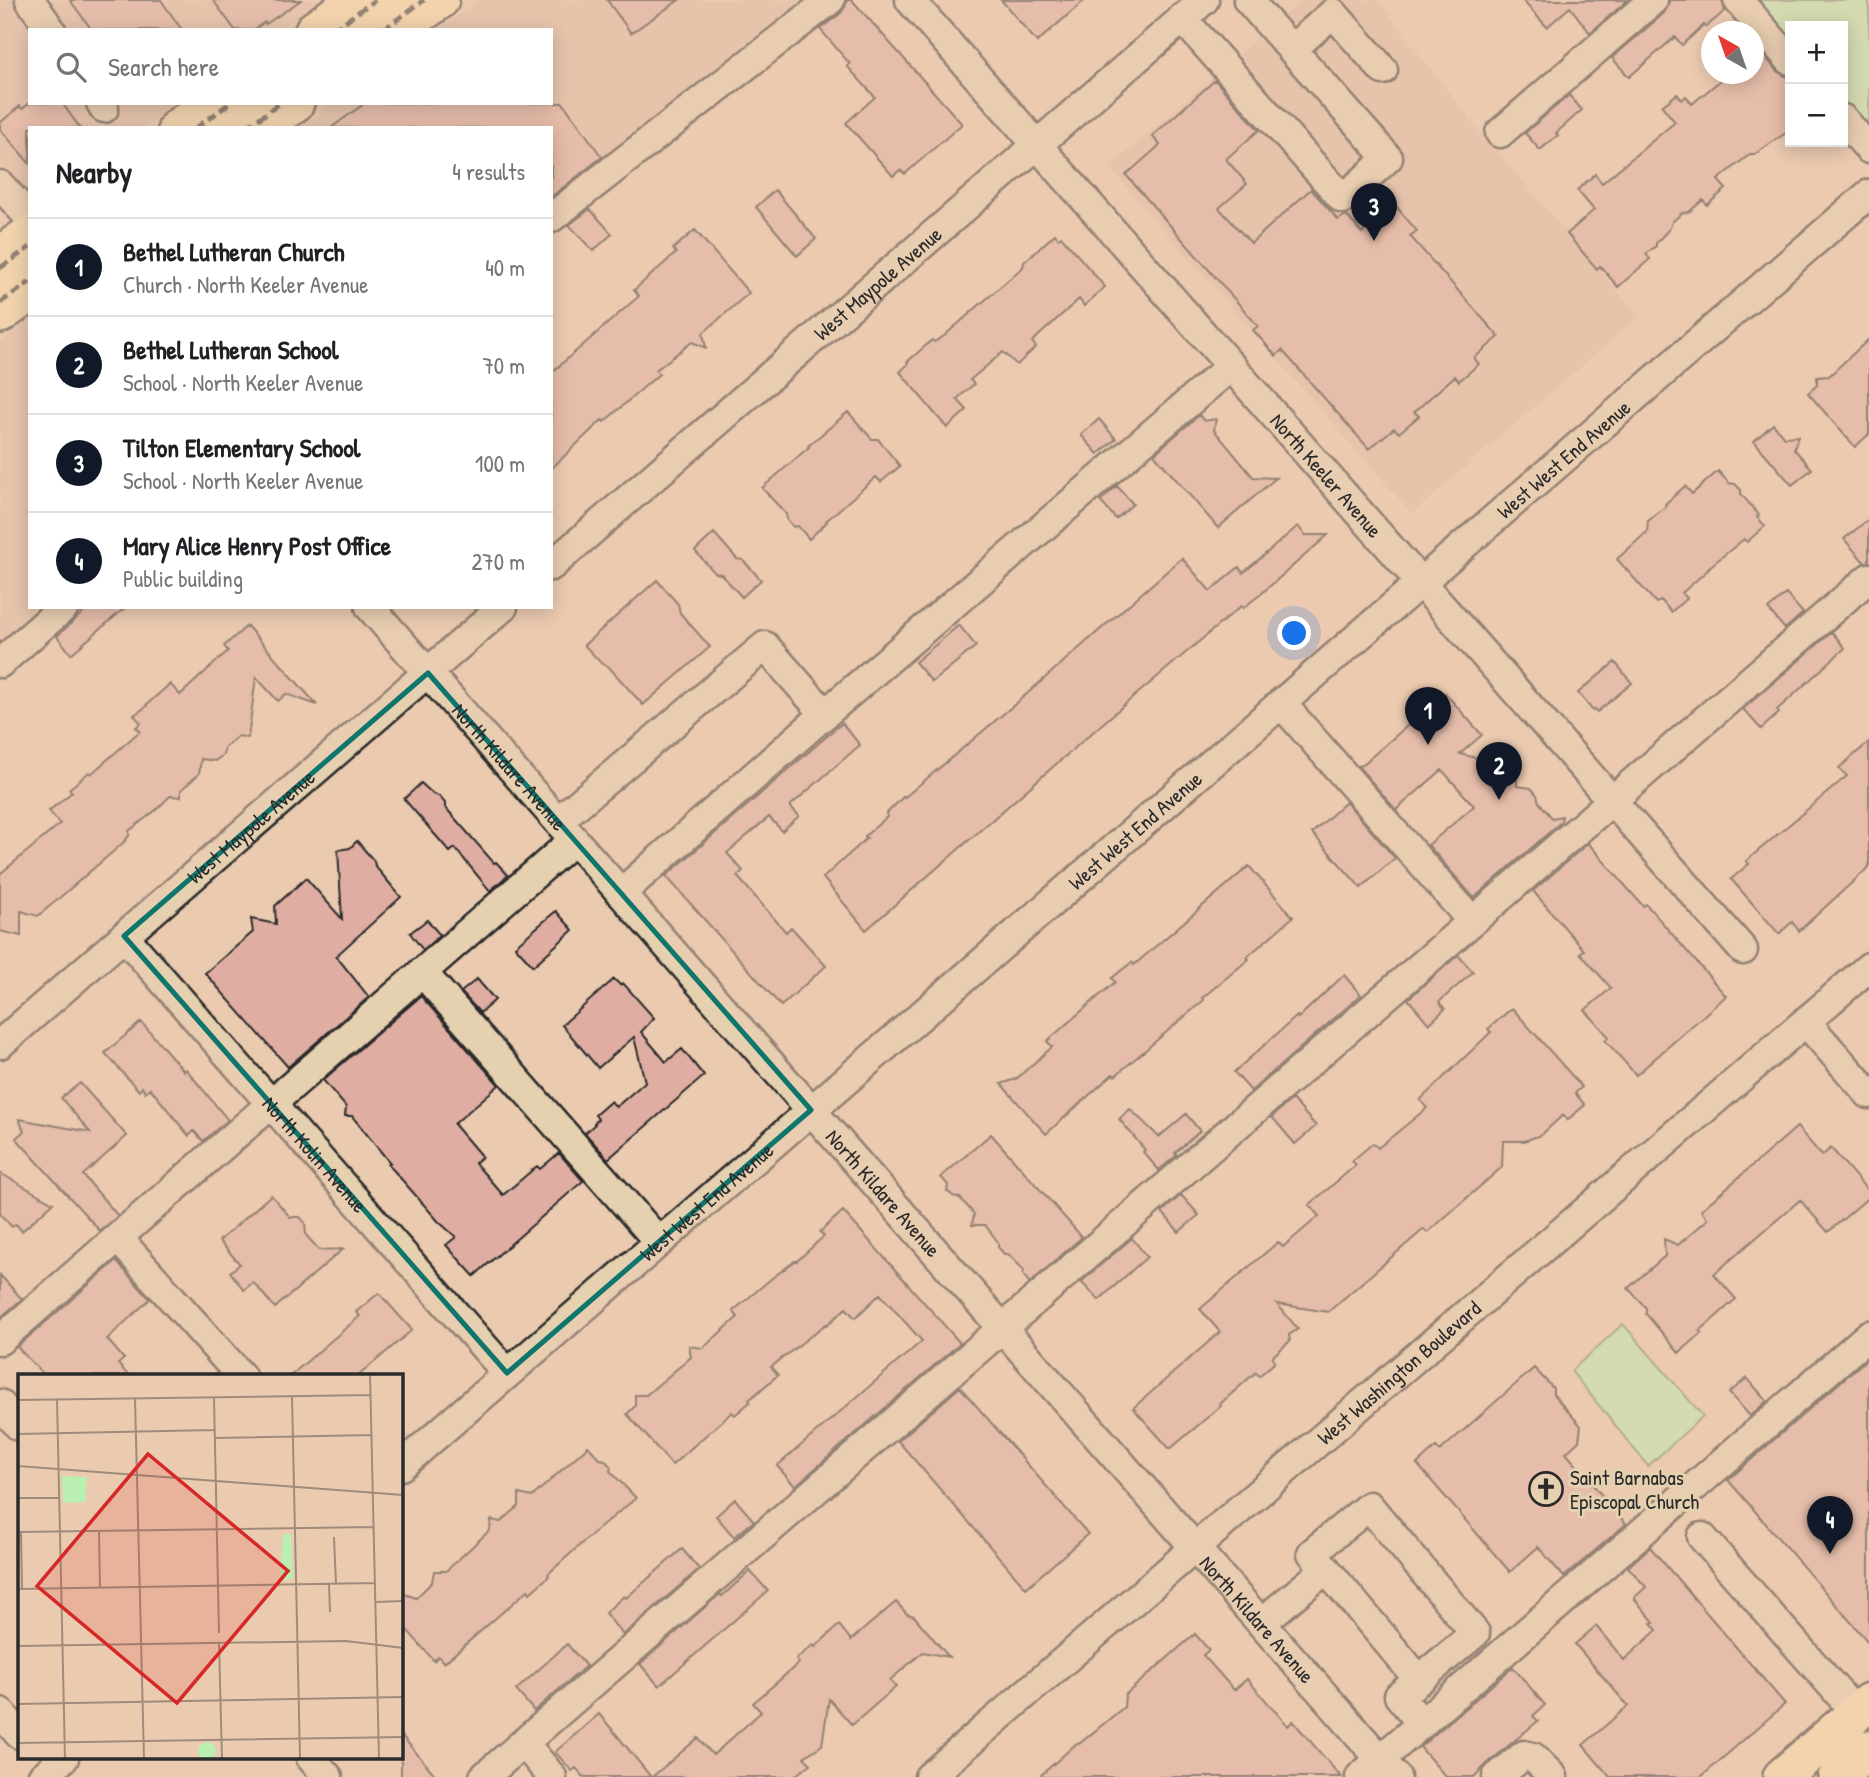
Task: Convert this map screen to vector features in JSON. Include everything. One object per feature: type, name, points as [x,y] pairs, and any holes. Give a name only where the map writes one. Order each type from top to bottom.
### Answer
[{"type":"main road","points":[[317,28],[356,0]]},
{"type":"main road","points":[[362,28],[400,0]]},
{"type":"main road","points":[[401,28],[440,0]]},
{"type":"main road","points":[[180,126],[209,105]]},
{"type":"main road","points":[[224,126],[253,105]]},
{"type":"main road","points":[[264,126],[292,105]]},
{"type":"main road","points":[[0,255],[28,235]]},
{"type":"main road","points":[[0,286],[28,265]]},
{"type":"main road","points":[[0,314],[28,294]]},
{"type":"main road","points":[[1782,1777],[1862,1708]]},
{"type":"main road","points":[[1837,1777],[1869,1749]]},
{"type":"street","points":[[30,0],[50,28]]},
{"type":"street","points":[[553,216],[830,0]]},
{"type":"street","name":"North Keeler Avenue","points":[[910,0],[1743,950]]},
{"type":"street","name":"West Maypole Avenue","points":[[553,564],[1204,0]]},
{"type":"street","points":[[1182,18],[1343,199],[1388,158],[1248,0]]},
{"type":"street","points":[[1500,133],[1653,0]]},
{"type":"street","points":[[1738,0],[1785,54]]},
{"type":"street","points":[[1292,49],[1333,13],[1383,70]]},
{"type":"street","points":[[1848,125],[1869,149]]},
{"type":"street","points":[[0,185],[28,216]]},
{"type":"street","name":"West West End Avenue","points":[[402,1465],[1869,194]]},
{"type":"street","points":[[621,893],[1231,366]]},
{"type":"street","points":[[484,1777],[1869,578]]},
{"type":"street","points":[[0,663],[62,609]]},
{"type":"street","name":"North Kildare Avenue","points":[[372,609],[1261,1623],[1379,1771]]},
{"type":"street","name":"West Maypole Avenue","points":[[0,1044],[501,609]]},
{"type":"street","points":[[0,1340],[422,972],[566,830],[765,646],[825,714]]},
{"type":"street","points":[[1281,703],[1472,921]]},
{"type":"street","name":"North Kolin Avenue","points":[[124,936],[508,1373]]},
{"type":"street","name":"West Washington Boulevard","points":[[929,1777],[1869,967]]},
{"type":"street","points":[[422,972],[659,1242]]},
{"type":"street","points":[[1806,1022],[1869,1094]]},
{"type":"street","points":[[118,1237],[239,1374]]},
{"type":"street","points":[[1379,1771],[1422,1724],[1869,1335]]},
{"type":"street","points":[[1419,1680],[1312,1553],[1368,1506],[1475,1633],[1419,1680],[1399,1696],[1422,1724]]},
{"type":"street","points":[[1702,1537],[1862,1708]]},
{"type":"street","points":[[1261,1623],[1326,1569]]},
{"type":"street","points":[[0,1712],[18,1733]]},
{"type":"street","points":[[524,1743],[552,1777]]},
{"type":"street","points":[[1497,1777],[1524,1755],[1533,1757],[1553,1777]]},
{"type":"street","points":[[313,1760],[328,1777]]},
{"type":"highlighted area","points":[[428,673],[811,1110],[507,1373],[124,936]]},
{"type":"shaded area","points":[[0,0],[321,0],[282,28],[28,28],[28,105],[173,105],[145,126],[28,126],[28,194],[0,162]]},
{"type":"shaded area","points":[[479,0],[830,0],[553,216],[553,126],[303,126],[331,105],[553,105],[553,28],[440,28]]},
{"type":"shaded area","points":[[1301,0],[1378,0],[1476,127],[1639,316],[1412,514],[1109,167]]},
{"type":"shaded area","points":[[28,322],[28,609],[62,609],[0,663],[0,342]]},
{"type":"green space","points":[[1752,0],[1869,0],[1869,119],[1864,124],[1848,106],[1848,21],[1785,21],[1785,36]]},
{"type":"green space","points":[[1623,1324],[1703,1416],[1648,1466],[1571,1371]]},
{"type":"building","points":[[70,0],[161,0],[181,28],[91,28]]},
{"type":"building","points":[[213,0],[301,0],[266,24],[265,22],[256,28],[234,28]]},
{"type":"building","points":[[607,0],[679,0],[631,33]]},
{"type":"building","points":[[847,0],[852,0],[962,124],[905,174],[900,170],[893,176],[846,123],[875,97],[847,66],[850,64],[820,29],[841,13]]},
{"type":"building","points":[[1001,0],[1085,0],[1037,42]]},
{"type":"building","points":[[1522,0],[1628,0],[1590,33],[1570,7],[1547,27]]},
{"type":"building","points":[[1669,0],[1722,0],[1725,11],[1713,21],[1701,21],[1701,28],[1682,45],[1675,37],[1629,77],[1612,58],[1664,13]]},
{"type":"building","points":[[1764,55],[1777,71],[1785,76],[1785,133],[1755,154],[1750,154],[1718,180],[1726,189],[1707,205],[1703,200],[1672,222],[1656,246],[1646,254],[1650,259],[1618,287],[1600,266],[1597,269],[1567,234],[1594,210],[1577,190],[1595,174],[1602,183],[1675,122],[1662,106],[1677,94],[1682,100],[1686,96],[1692,104],[1716,84],[1764,84]]},
{"type":"building","points":[[1215,80],[1259,130],[1226,159],[1247,184],[1219,208],[1251,243],[1311,189],[1338,220],[1346,215],[1362,233],[1395,205],[1417,231],[1410,236],[1499,337],[1474,358],[1479,364],[1459,381],[1455,376],[1414,412],[1419,416],[1399,433],[1394,428],[1369,449],[1282,350],[1276,356],[1253,330],[1258,326],[1126,175],[1160,145],[1152,136]]},
{"type":"building","points":[[1569,95],[1582,110],[1540,150],[1525,133]]},
{"type":"building","points":[[563,103],[602,157],[553,195],[553,126],[334,126],[362,105]]},
{"type":"building","points":[[28,104],[63,105],[79,126],[28,126],[28,162],[0,129],[0,123],[20,106],[22,109]]},
{"type":"building","points":[[775,190],[816,239],[797,256],[756,207]]},
{"type":"building","points":[[590,209],[612,234],[593,251],[569,225]]},
{"type":"building","points":[[695,230],[749,293],[703,333],[706,348],[692,342],[656,370],[659,374],[604,422],[602,420],[553,467],[553,371],[639,296],[634,290],[676,253],[673,249]]},
{"type":"building","points":[[1055,234],[1058,238],[1061,236],[1105,287],[1084,306],[1079,299],[1032,342],[1036,347],[1017,365],[1003,352],[970,380],[974,384],[957,399],[967,410],[947,428],[900,372],[907,362],[932,340],[934,342],[944,336],[1023,267],[1024,262]]},
{"type":"building","points":[[1869,339],[1869,434],[1855,447],[1808,393],[1817,385],[1817,377],[1829,376]]},
{"type":"building","points":[[848,412],[872,439],[878,439],[900,466],[881,482],[876,477],[809,539],[798,526],[793,527],[786,514],[762,488]]},
{"type":"building","points":[[1199,415],[1204,421],[1216,419],[1214,430],[1253,477],[1276,478],[1218,528],[1154,454]]},
{"type":"building","points":[[1099,419],[1116,439],[1098,454],[1081,435]]},
{"type":"building","points":[[1773,424],[1784,437],[1798,436],[1794,449],[1812,469],[1792,485],[1754,441]]},
{"type":"building","points":[[1718,471],[1729,483],[1735,484],[1741,490],[1741,494],[1765,526],[1747,542],[1744,539],[1708,568],[1682,593],[1687,598],[1671,612],[1661,600],[1656,603],[1617,559],[1647,532],[1648,521],[1685,486],[1692,494]]},
{"type":"building","points":[[1117,486],[1133,504],[1116,519],[1100,501]]},
{"type":"building","points":[[1869,519],[1869,562],[1864,562],[1844,539]]},
{"type":"building","points":[[1298,526],[1305,535],[1328,535],[1261,594],[1243,608],[1241,606],[1117,711],[866,930],[823,878],[867,838],[865,836],[888,816],[886,814],[904,796],[1021,699],[1182,558],[1210,591],[1239,567],[1243,573]]},
{"type":"building","points":[[714,533],[737,559],[743,560],[761,580],[742,597],[695,551]]},
{"type":"building","points":[[657,580],[678,604],[680,613],[710,647],[643,705],[608,666],[602,664],[584,645]]},
{"type":"building","points":[[1786,594],[1803,613],[1785,629],[1768,609]]},
{"type":"building","points":[[87,609],[124,609],[71,654],[57,636]]},
{"type":"building","points":[[959,625],[976,646],[932,682],[915,662]]},
{"type":"building","points":[[247,626],[317,705],[286,694],[278,701],[256,677],[248,738],[238,736],[225,747],[223,755],[215,761],[201,759],[199,774],[181,790],[181,797],[170,796],[129,831],[129,836],[123,843],[38,916],[21,911],[21,936],[0,931],[0,874],[60,824],[49,811],[72,792],[69,789],[89,772],[91,774],[140,731],[136,727],[141,723],[134,715],[170,684],[180,695],[228,651],[224,646]]},
{"type":"building","points":[[1832,632],[1845,648],[1777,710],[1779,713],[1761,729],[1743,709]]},
{"type":"building","points":[[1615,662],[1632,683],[1597,712],[1595,709],[1593,711],[1578,693]]},
{"type":"building","points":[[1445,693],[1482,735],[1460,754],[1511,766],[1517,771],[1517,786],[1531,788],[1552,818],[1562,816],[1561,822],[1474,898],[1428,845],[1474,806],[1442,770],[1396,810],[1358,766]]},
{"type":"building","points":[[842,723],[860,745],[790,806],[799,816],[782,831],[769,817],[727,853],[743,871],[737,876],[786,932],[791,927],[826,966],[781,1006],[666,876]]},
{"type":"building","points":[[1869,742],[1869,867],[1799,931],[1792,922],[1779,934],[1731,879],[1749,864],[1746,861],[1847,776],[1839,768]]},
{"type":"building","points":[[421,783],[439,796],[445,807],[494,863],[508,875],[490,891],[455,848],[450,852],[404,799]]},
{"type":"building","points":[[1346,802],[1395,858],[1361,888],[1312,833]]},
{"type":"building","points":[[357,841],[401,897],[336,956],[369,997],[288,1067],[205,973],[253,932],[251,919],[276,924],[275,906],[306,878],[342,919],[338,850],[350,848]]},
{"type":"building","points":[[1588,843],[1643,906],[1646,904],[1726,996],[1636,1075],[1605,1040],[1609,1037],[1585,1010],[1611,988],[1580,953],[1584,950],[1533,891]]},
{"type":"building","points":[[1249,866],[1293,917],[1247,957],[1249,959],[1202,998],[1204,1000],[1115,1076],[1113,1074],[1046,1134],[1001,1084],[1016,1079],[1052,1047],[1047,1041],[1115,982],[1112,978],[1132,962],[1134,965]]},
{"type":"building","points":[[556,911],[573,930],[533,966],[515,946]]},
{"type":"building","points":[[427,920],[440,935],[423,950],[410,933]]},
{"type":"building","points":[[1458,955],[1473,972],[1439,1002],[1445,1009],[1429,1024],[1408,999]]},
{"type":"building","points":[[1344,975],[1361,995],[1251,1091],[1234,1072]]},
{"type":"building","points":[[477,979],[495,1000],[480,1013],[461,992]]},
{"type":"building","points":[[614,979],[620,985],[623,983],[654,1018],[641,1032],[666,1062],[682,1049],[704,1076],[608,1159],[585,1133],[598,1119],[595,1115],[611,1101],[616,1107],[645,1082],[634,1037],[598,1068],[562,1025]]},
{"type":"building","points":[[421,996],[499,1085],[454,1124],[482,1157],[475,1163],[503,1195],[537,1166],[540,1169],[559,1153],[583,1181],[474,1276],[446,1245],[456,1237],[439,1222],[388,1164],[390,1163],[352,1116],[345,1116],[346,1107],[323,1080]]},
{"type":"building","points":[[1512,1008],[1582,1087],[1575,1093],[1585,1105],[1567,1120],[1563,1115],[1541,1135],[1524,1141],[1503,1141],[1502,1167],[1427,1233],[1424,1229],[1328,1312],[1277,1304],[1298,1329],[1289,1335],[1290,1341],[1273,1356],[1274,1363],[1259,1376],[1256,1372],[1170,1449],[1133,1408],[1220,1332],[1200,1309],[1278,1242],[1283,1247],[1319,1216],[1309,1205],[1356,1165],[1352,1161],[1373,1143],[1378,1148],[1427,1108],[1420,1100],[1491,1032],[1488,1029]]},
{"type":"building","points":[[141,1022],[184,1071],[186,1069],[228,1120],[203,1141],[194,1131],[189,1136],[150,1088],[145,1092],[142,1087],[139,1091],[105,1053]]},
{"type":"building","points":[[80,1083],[127,1136],[83,1175],[118,1216],[100,1231],[16,1138],[24,1131],[19,1119],[90,1132],[61,1098]]},
{"type":"building","points":[[1292,1099],[1316,1126],[1295,1144],[1272,1117]]},
{"type":"building","points":[[1130,1109],[1159,1137],[1186,1114],[1200,1131],[1159,1170],[1119,1119]]},
{"type":"building","points":[[1797,1127],[1822,1156],[1831,1148],[1869,1192],[1869,1197],[1828,1232],[1800,1200],[1714,1274],[1736,1299],[1679,1353],[1628,1288],[1665,1256],[1664,1239],[1678,1245],[1708,1219],[1701,1210]]},
{"type":"building","points":[[991,1134],[1082,1237],[1030,1283],[1023,1275],[1024,1270],[1008,1254],[1004,1254],[985,1225],[972,1225],[974,1214],[960,1198],[947,1191],[948,1185],[941,1177]]},
{"type":"building","points":[[0,1173],[53,1203],[22,1231],[16,1224],[12,1227],[0,1214]]},
{"type":"building","points":[[271,1195],[290,1217],[300,1217],[305,1223],[306,1235],[319,1250],[343,1249],[275,1308],[253,1282],[244,1290],[230,1272],[240,1264],[219,1241]]},
{"type":"building","points":[[1181,1195],[1199,1215],[1179,1232],[1162,1212]]},
{"type":"building","points":[[843,1211],[960,1343],[795,1486],[777,1466],[922,1341],[880,1294],[855,1318],[846,1308],[771,1367],[778,1375],[735,1415],[732,1412],[672,1465],[627,1414],[635,1406],[635,1395],[646,1395],[691,1357],[689,1346],[703,1348],[738,1317],[733,1311],[797,1261],[824,1236],[820,1232]]},
{"type":"building","points":[[1132,1238],[1147,1257],[1099,1300],[1081,1282]]},
{"type":"building","points":[[116,1261],[150,1299],[107,1339],[124,1359],[118,1364],[127,1374],[43,1374],[17,1347]]},
{"type":"building","points":[[0,1275],[22,1299],[0,1318]]},
{"type":"building","points":[[379,1293],[412,1330],[360,1374],[292,1374],[360,1316],[356,1312]]},
{"type":"building","points":[[1869,1357],[1869,1643],[1728,1480]]},
{"type":"building","points":[[1534,1368],[1553,1388],[1553,1394],[1581,1426],[1579,1441],[1566,1453],[1626,1524],[1564,1577],[1538,1547],[1510,1572],[1417,1464],[1436,1447],[1440,1451]]},
{"type":"building","points":[[1747,1378],[1767,1401],[1750,1416],[1729,1393]]},
{"type":"building","points":[[960,1387],[1088,1534],[1026,1588],[898,1441]]},
{"type":"building","points":[[588,1446],[600,1459],[605,1460],[611,1467],[610,1471],[636,1498],[590,1536],[530,1593],[528,1590],[444,1663],[438,1656],[434,1661],[402,1624],[402,1593],[416,1598],[432,1582],[434,1571],[446,1571],[490,1530],[491,1520],[501,1522],[519,1506],[519,1494],[532,1497]]},
{"type":"building","points":[[735,1499],[754,1521],[734,1537],[716,1516]]},
{"type":"building","points":[[1650,1547],[1785,1704],[1701,1777],[1610,1777],[1583,1745],[1628,1706],[1575,1644],[1596,1626],[1624,1660],[1657,1630],[1651,1623],[1654,1622],[1634,1598],[1646,1587],[1628,1567]]},
{"type":"building","points":[[682,1549],[699,1569],[623,1635],[605,1613]]},
{"type":"building","points":[[750,1571],[768,1591],[659,1686],[640,1664]]},
{"type":"building","points":[[896,1602],[907,1614],[914,1616],[949,1657],[923,1652],[890,1680],[896,1687],[852,1725],[829,1699],[822,1745],[804,1757],[811,1764],[793,1777],[652,1777],[698,1738],[713,1755],[761,1712],[753,1703],[799,1663],[796,1659],[813,1645],[815,1647],[839,1625],[851,1640]]},
{"type":"building","points":[[1195,1634],[1209,1650],[1203,1655],[1234,1690],[1247,1679],[1288,1726],[1293,1721],[1341,1777],[1039,1777],[1124,1707],[1125,1695]]},
{"type":"building","points":[[567,1644],[586,1666],[534,1711],[516,1690]]},
{"type":"building","points":[[1513,1667],[1545,1705],[1533,1716],[1538,1721],[1474,1777],[1446,1777],[1420,1747]]},
{"type":"building","points":[[599,1714],[651,1777],[584,1777],[576,1768],[572,1771],[555,1752]]},
{"type":"building","points":[[402,1736],[437,1777],[401,1777],[402,1760]]},
{"type":"railway","points":[[336,28],[375,0]]},
{"type":"railway","points":[[386,28],[424,0]]},
{"type":"railway","points":[[199,126],[227,105]]},
{"type":"railway","points":[[249,126],[277,105]]},
{"type":"railway","points":[[0,268],[28,248]]},
{"type":"railway","points":[[0,303],[28,283]]},
{"type":"place","name":"Tilton Elementary School","points":[[1374,241]]},
{"type":"place","name":"Bethel Lutheran Church","points":[[1428,745]]},
{"type":"place","name":"Bethel Lutheran School","points":[[1499,800]]},
{"type":"place","name":"Saint Barnabas Episcopal Church","points":[[1546,1489]]},
{"type":"place","name":"Mary Alice Henry Post Office","points":[[1830,1554]]}]
